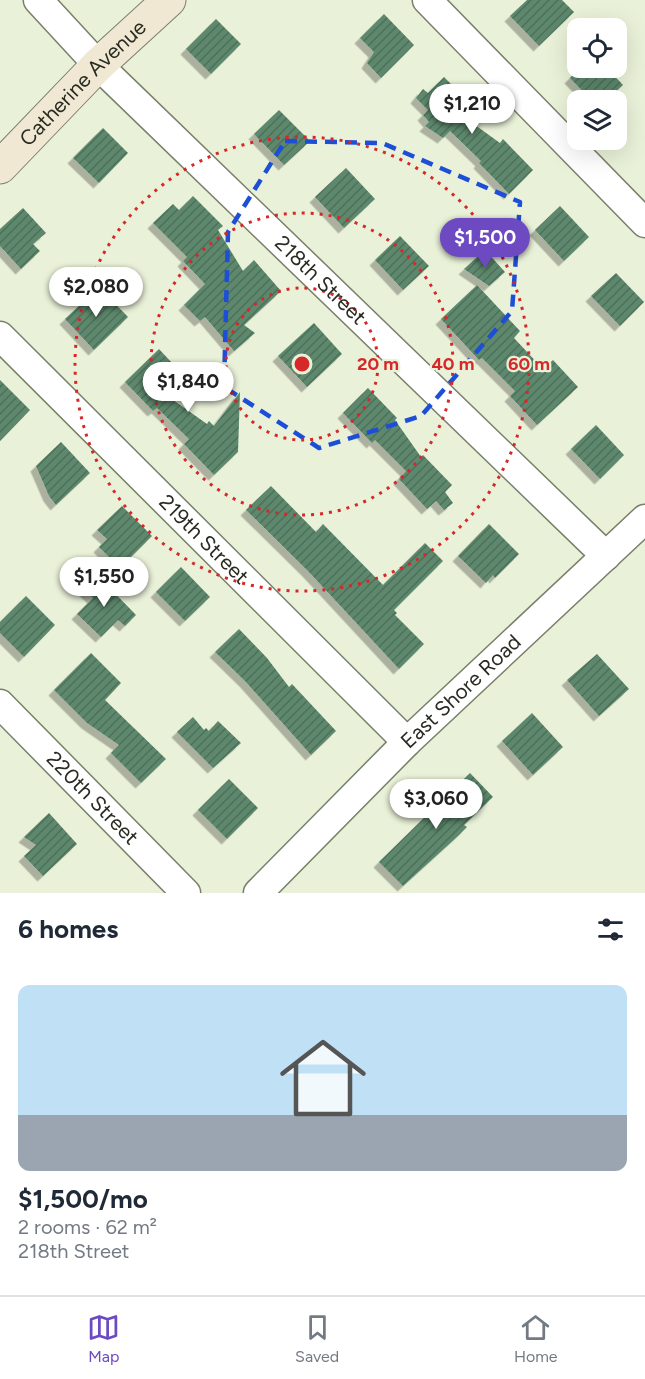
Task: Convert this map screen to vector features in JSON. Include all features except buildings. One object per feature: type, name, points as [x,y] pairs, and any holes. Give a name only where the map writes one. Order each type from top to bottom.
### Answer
[{"type":"street","name":"218th Street","points":[[38,0],[98,65],[606,556]]},
{"type":"street","name":"Catherine Avenue","points":[[0,167],[98,65],[169,0]]},
{"type":"street","points":[[427,0],[645,223]]},
{"type":"street","name":"219th Street","points":[[0,336],[407,742]]},
{"type":"street","name":"East Shore Road","points":[[258,893],[407,742],[645,519]]},
{"type":"street","name":"220th Street","points":[[0,704],[186,893]]},
{"type":"highlighted area","points":[[285,141],[382,143],[520,202],[512,311],[421,416],[319,448],[224,387],[228,232]]}]
